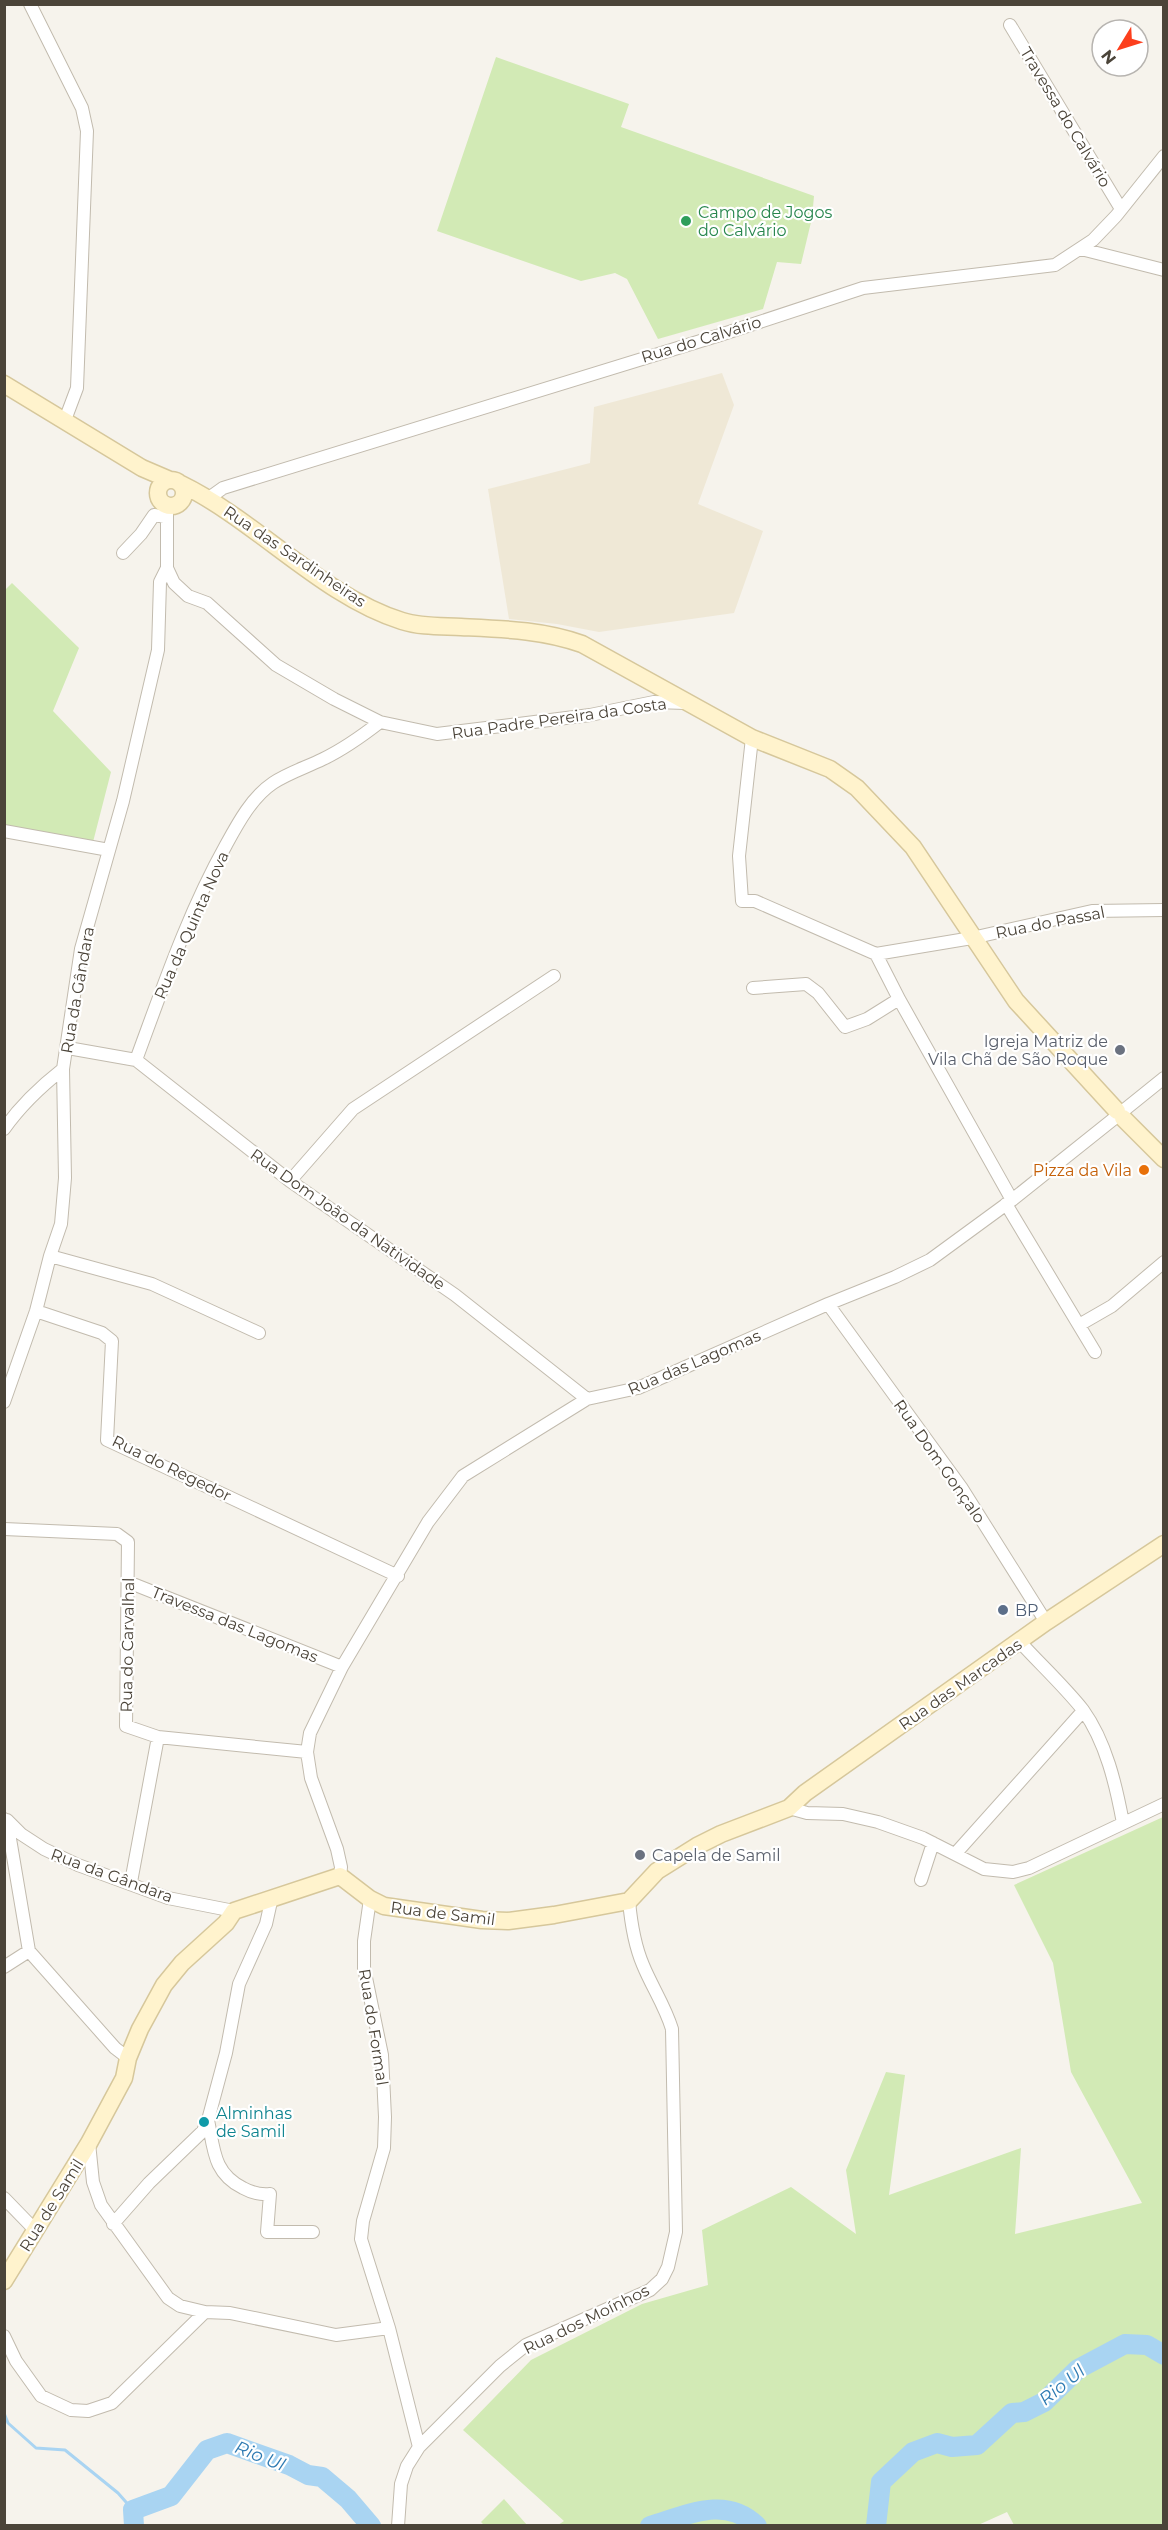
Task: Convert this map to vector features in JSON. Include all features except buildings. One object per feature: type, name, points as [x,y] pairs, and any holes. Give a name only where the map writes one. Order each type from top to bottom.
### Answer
[{"type":"street","points":[[4,384],[65,420],[77,388],[87,131],[82,108],[30,4]]},
{"type":"street","name":"Travessa do Calvário","points":[[1010,26],[1121,209]]},
{"type":"street","name":"Rua do Calvário","points":[[209,498],[223,488],[720,335],[863,288],[1055,265],[1093,240],[1164,156]]},
{"type":"street","points":[[1081,249],[1164,270]]},
{"type":"street","name":"Rua das Sardinheiras","points":[[65,420],[169,485],[209,498],[340,590],[383,614],[422,625],[539,632],[562,637],[582,644],[686,703]]},
{"type":"street","points":[[169,485],[184,495],[171,509],[160,502],[169,485]]},
{"type":"street","points":[[123,553],[141,534],[154,515],[209,498]]},
{"type":"street","name":"Rua da Gândara","points":[[4,1402],[36,1311],[50,1256],[62,1224],[65,1178],[63,1069],[68,1048],[81,949],[123,801],[158,650],[160,582],[167,568],[171,509]]},
{"type":"street","name":"Rua Padre Pereira da Costa","points":[[167,568],[174,583],[188,596],[207,603],[276,665],[334,699],[380,722],[437,734],[590,716],[654,702],[686,703],[752,738],[830,769],[857,788],[913,847],[1016,1001],[1164,1159]]},
{"type":"street","name":"Rua da Quinta Nova","points":[[136,1060],[174,958],[211,872],[238,823],[257,797],[273,783],[326,758],[360,738],[380,722]]},
{"type":"street","points":[[752,738],[739,856],[742,901],[755,901],[876,954],[1009,1202],[1095,1352]]},
{"type":"street","points":[[4,831],[109,850]]},
{"type":"street","name":"Rua do Passal","points":[[876,954],[972,938],[1092,910],[1164,910]]},
{"type":"street","points":[[290,1181],[353,1109],[554,976]]},
{"type":"street","points":[[753,988],[806,984],[818,993],[845,1027],[867,1019],[899,999]]},
{"type":"street","name":"Rua Dom João da Natividade","points":[[68,1048],[136,1060],[290,1181],[455,1295],[587,1399]]},
{"type":"street","points":[[4,1129],[16,1111],[63,1069]]},
{"type":"street","name":"Rua das Lagomas","points":[[340,1876],[341,1867],[337,1849],[311,1778],[308,1752],[310,1733],[342,1667],[428,1522],[463,1476],[587,1399],[638,1388],[930,1260],[1009,1202],[1164,1078]]},
{"type":"street","points":[[50,1256],[152,1284],[259,1333]]},
{"type":"street","points":[[1079,1325],[1112,1306],[1164,1262]]},
{"type":"street","name":"Rua Dom Gonçalo","points":[[828,1304],[961,1487],[1046,1622]]},
{"type":"street","name":"Rua do Regedor","points":[[36,1311],[102,1333],[112,1341],[107,1440],[398,1576]]},
{"type":"street","name":"Rua do Carvalhal","points":[[4,1529],[117,1534],[128,1542],[126,1726],[158,1737],[308,1752]]},
{"type":"street","name":"Rua das Marcadas","points":[[789,1808],[805,1793],[1046,1622],[1164,1544]]},
{"type":"street","name":"Travessa das Lagomas","points":[[128,1582],[342,1667]]},
{"type":"street","points":[[1020,1642],[1083,1711],[1103,1748],[1116,1786],[1123,1823]]},
{"type":"street","points":[[956,1854],[1083,1711]]},
{"type":"street","points":[[131,1882],[158,1737]]},
{"type":"street","points":[[629,1901],[657,1871],[697,1846],[721,1834],[789,1808],[807,1813],[843,1814],[878,1822],[933,1843],[984,1869],[1013,1872],[1029,1868],[1164,1804]]},
{"type":"street","points":[[5,1818],[29,1951],[114,2048],[128,2058]]},
{"type":"street","name":"Rua da Gândara","points":[[5,1818],[21,1834],[44,1850],[78,1864],[131,1882],[168,1898],[234,1911]]},
{"type":"street","points":[[921,1880],[933,1843]]},
{"type":"street","name":"Rua de Samil","points":[[4,2281],[89,2143],[124,2078],[128,2058],[140,2029],[164,1985],[182,1962],[226,1923],[234,1911],[340,1876],[370,1899],[384,1906],[482,1920],[508,1921],[629,1901]]},
{"type":"street","points":[[113,2224],[149,2183],[203,2131],[226,2053],[239,1984],[266,1924],[272,1897]]},
{"type":"street","name":"Rua do Formal","points":[[370,1899],[363,1968],[382,2055],[386,2117],[384,2148],[363,2221],[361,2239],[389,2328],[419,2447]]},
{"type":"street","name":"Rua dos Moínhos","points":[[398,2526],[401,2484],[407,2466],[419,2447],[500,2366],[526,2345],[650,2290],[662,2279],[668,2267],[676,2232],[672,2029],[667,2012],[642,1964],[632,1931],[629,1901]]},
{"type":"street","points":[[4,1967],[29,1951]]},
{"type":"street","points":[[208,2120],[219,2169],[224,2177],[252,2193],[270,2194],[267,2232],[313,2232]]},
{"type":"street","points":[[89,2143],[93,2182],[101,2205],[168,2298],[180,2306],[205,2312],[230,2313],[336,2335],[389,2328]]},
{"type":"street","points":[[4,2198],[36,2231]]},
{"type":"street","points":[[4,2336],[16,2361],[42,2397],[71,2410],[88,2411],[112,2403],[205,2312]]},
{"type":"shaded area","points":[[722,373],[734,405],[698,504],[763,531],[734,613],[599,632],[557,624],[509,619],[488,489],[590,463],[594,407]]},
{"type":"green space","points":[[496,57],[629,104],[621,127],[814,196],[812,218],[801,264],[777,262],[763,309],[658,339],[627,279],[615,273],[581,281],[437,231]]},
{"type":"green space","points":[[12,583],[79,648],[53,711],[111,772],[93,842],[5,826],[4,591]]},
{"type":"green space","points":[[1163,1817],[1163,2525],[1014,2525],[1007,2512],[976,2526],[558,2525],[564,2521],[463,2430],[531,2360],[642,2304],[708,2285],[702,2230],[791,2187],[856,2234],[846,2170],[886,2072],[905,2075],[889,2195],[1021,2148],[1015,2234],[1142,2203],[1071,2072],[1053,1963],[1014,1885]]},
{"type":"green space","points":[[504,2499],[527,2525],[484,2525],[481,2522]]},
{"type":"waterway","name":"Rio Ul","points":[[876,2526],[881,2482],[913,2452],[937,2443],[952,2447],[977,2445],[1012,2413],[1024,2412],[1044,2402],[1078,2369],[1125,2344],[1147,2345],[1164,2355]]},
{"type":"waterway","points":[[4,2413],[8,2423],[36,2448],[65,2450],[118,2493],[133,2510]]},
{"type":"waterway","name":"Rio Ul","points":[[134,2526],[133,2510],[171,2496],[207,2450],[227,2443],[289,2465],[308,2475],[322,2477],[348,2499],[371,2526]]},
{"type":"waterway","name":"Rio Ul","points":[[650,2526],[692,2513],[719,2509],[732,2511],[757,2526]]},
{"type":"place","name":"Campo de Jogos do Calvário","points":[[686,221]]},
{"type":"place","name":"Igreja Matriz de Vila Chã de São Roque","points":[[1120,1050]]},
{"type":"place","name":"Pizza da Vila","points":[[1144,1170]]},
{"type":"place","name":"BP","points":[[1003,1610]]},
{"type":"place","name":"Capela de Samil","points":[[640,1855]]},
{"type":"place","name":"Alminhas de Samil","points":[[204,2122]]}]
